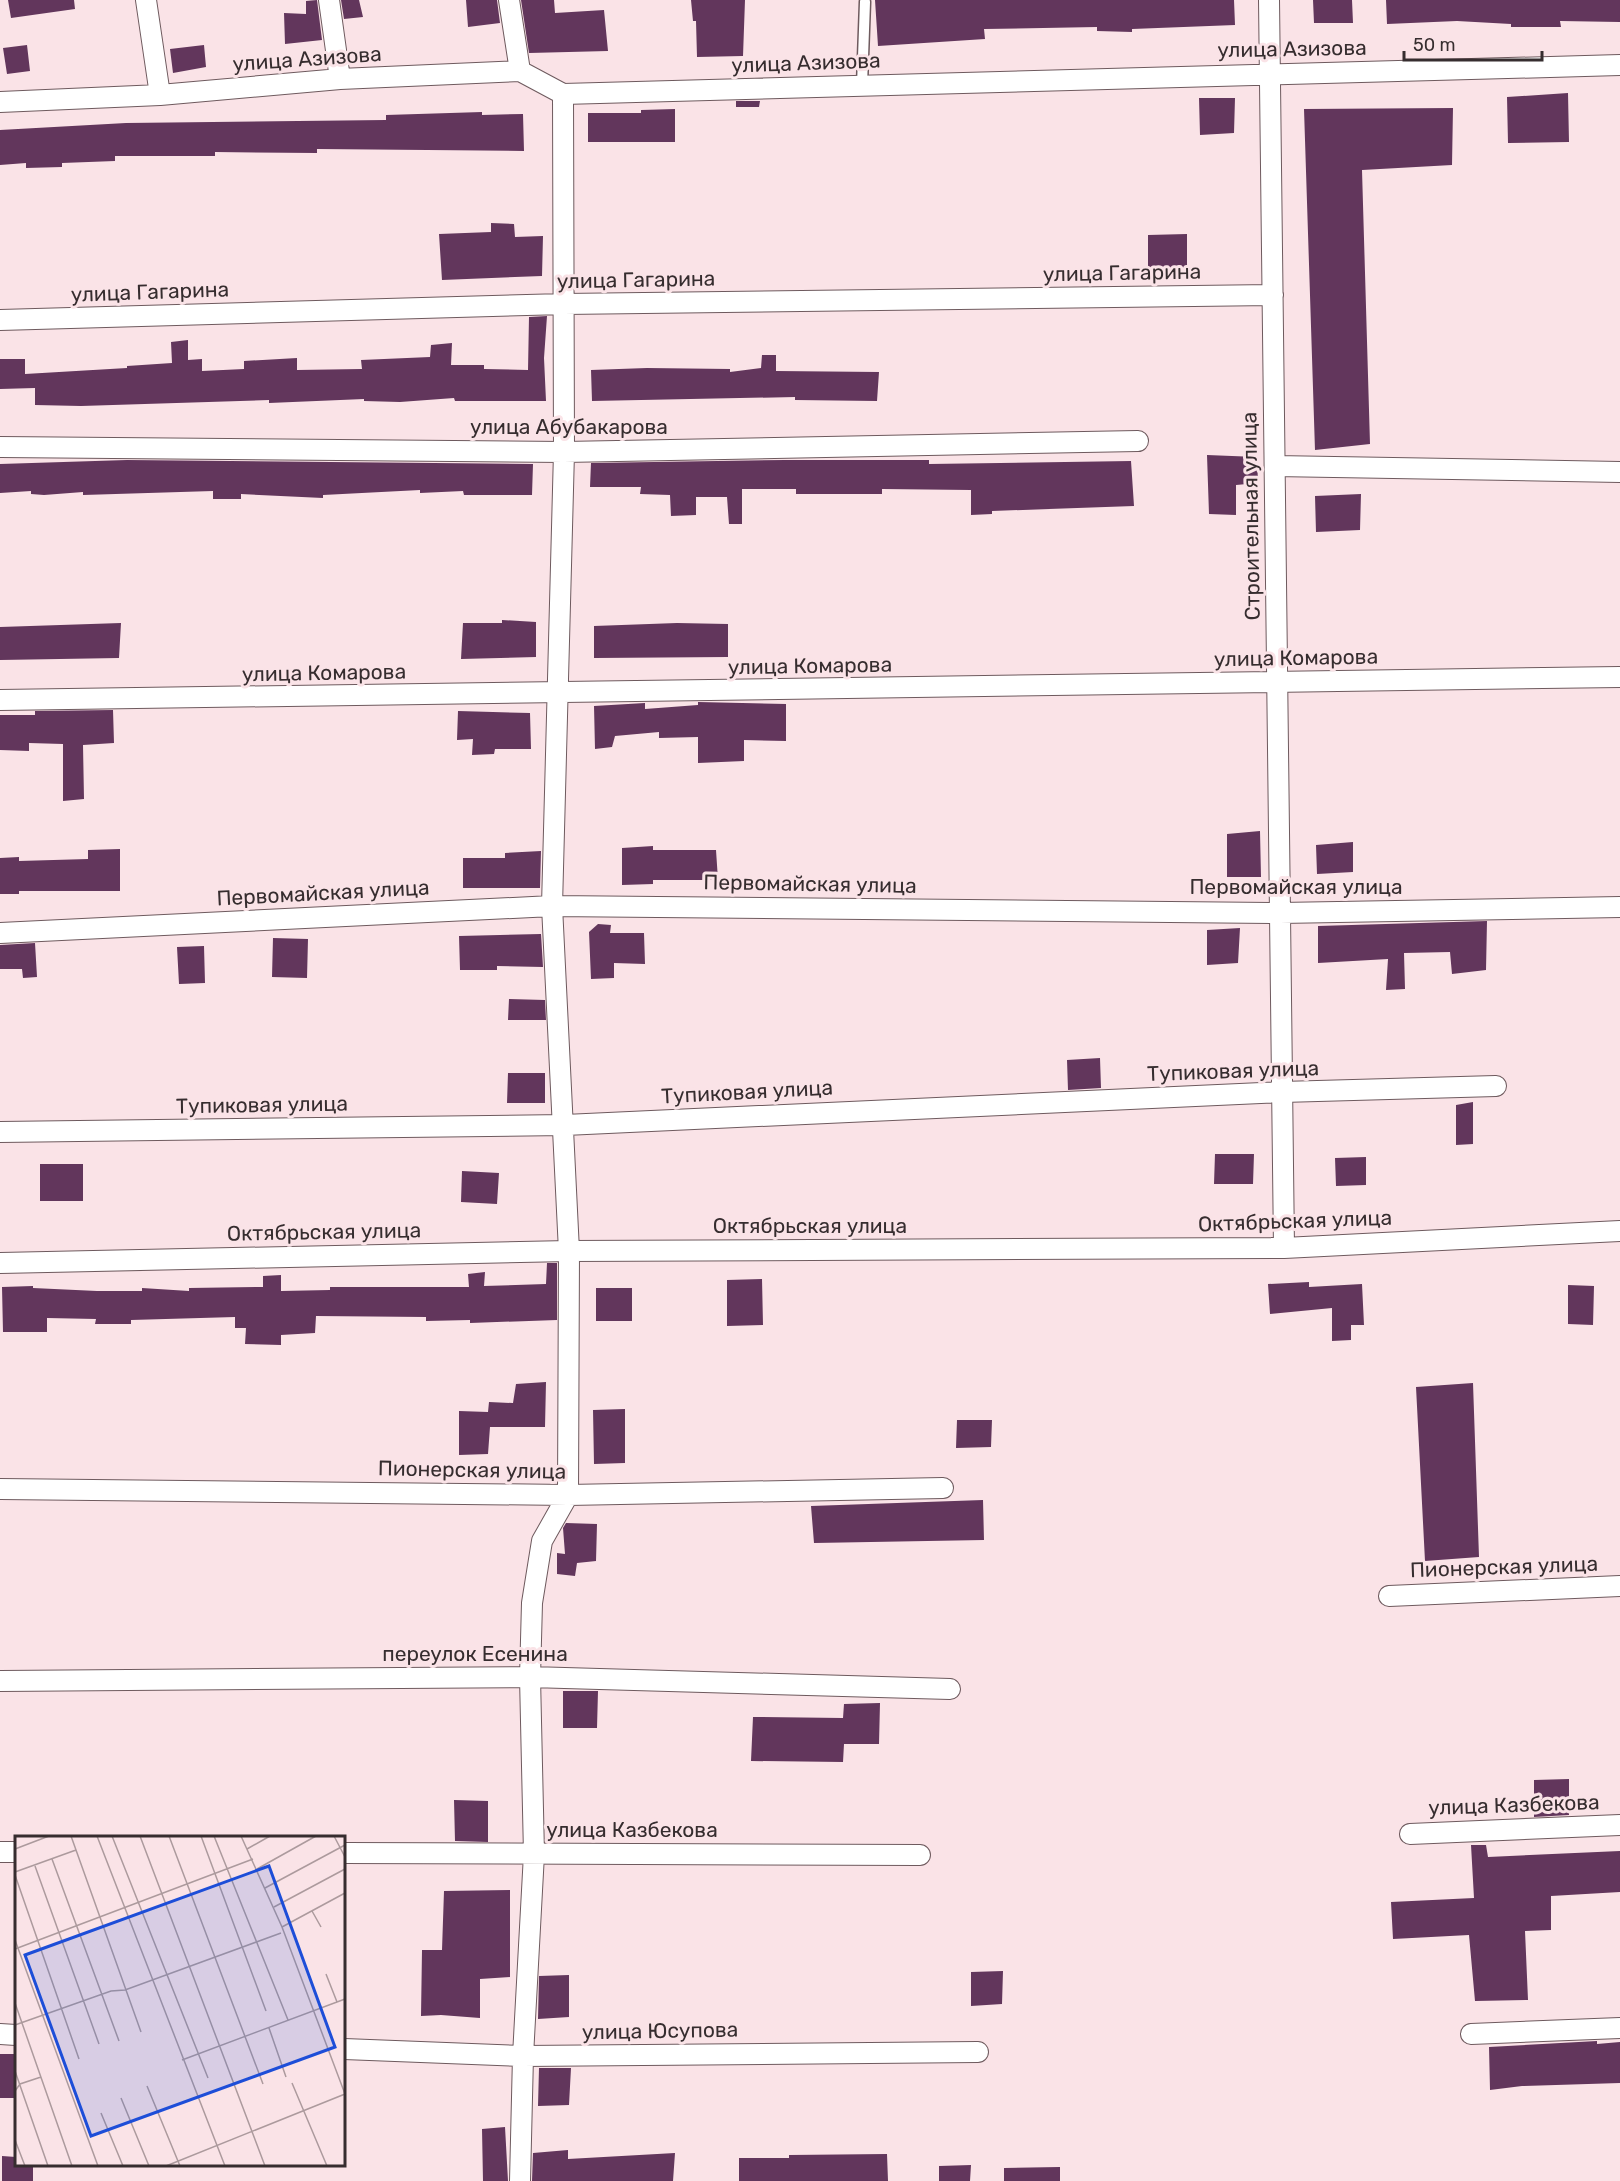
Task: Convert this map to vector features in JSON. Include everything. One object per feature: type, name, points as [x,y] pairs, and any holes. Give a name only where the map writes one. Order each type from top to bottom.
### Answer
[{"type":"street","points":[[146,0],[160,95]]},
{"type":"street","points":[[329,0],[340,79]]},
{"type":"street","points":[[509,0],[520,70],[563,94],[564,452],[552,906],[565,1125],[569,1251],[568,1495],[542,1541],[532,1603],[530,1677],[534,1854],[523,2056],[520,2181]]},
{"type":"street","name":"Строительная улица","points":[[1269,0],[1284,1248]]},
{"type":"street","name":"улица Азизова","points":[[563,94],[1620,66]]},
{"type":"street","name":"улица Азизова","points":[[0,102],[160,95],[340,79],[520,70]]},
{"type":"street","name":"улица Гагарина","points":[[0,320],[564,304],[1273,295]]},
{"type":"street","name":"улица Абубакарова","points":[[0,447],[564,452],[1138,441]]},
{"type":"street","points":[[1275,466],[1620,472]]},
{"type":"street","name":"улица Комарова","points":[[0,700],[556,694],[1620,677]]},
{"type":"street","name":"Первомайская улица","points":[[0,933],[552,906],[1280,913],[1620,907]]},
{"type":"street","name":"Тупиковая улица","points":[[0,1132],[565,1125],[1282,1092],[1496,1086]]},
{"type":"street","name":"Октябрьская улица","points":[[0,1263],[569,1251],[1284,1248],[1620,1231]]},
{"type":"street","name":"Пионерская улица","points":[[0,1489],[568,1495],[943,1488]]},
{"type":"street","name":"Пионерская улица","points":[[1389,1596],[1620,1586]]},
{"type":"street","name":"переулок Есенина","points":[[0,1681],[530,1677],[950,1689]]},
{"type":"street","name":"улица Казбекова","points":[[1410,1834],[1620,1825]]},
{"type":"street","name":"улица Казбекова","points":[[345,1853],[920,1855]]},
{"type":"street","points":[[1471,2034],[1620,2028]]},
{"type":"street","points":[[0,2034],[15,2035]]},
{"type":"street","name":"улица Юсупова","points":[[345,2049],[523,2056],[978,2052]]},
{"type":"lane","points":[[862,85],[865,2]]},
{"type":"building","points":[[8,0],[74,0],[75,9],[11,18]]},
{"type":"building","points":[[317,0],[322,40],[285,44],[284,13],[306,14],[306,1]]},
{"type":"building","points":[[341,0],[359,0],[363,17],[344,19]]},
{"type":"building","points":[[466,0],[497,0],[500,23],[468,27]]},
{"type":"building","points":[[521,0],[554,0],[555,13],[604,10],[608,51],[529,53]]},
{"type":"building","points":[[691,0],[745,0],[743,56],[697,57],[696,21],[693,21]]},
{"type":"building","points":[[875,0],[1234,0],[1235,25],[1132,29],[1132,32],[1097,31],[1097,27],[984,29],[985,39],[878,46]]},
{"type":"building","points":[[1313,0],[1352,0],[1353,23],[1314,23]]},
{"type":"building","points":[[1386,0],[1620,0],[1620,22],[1560,21],[1561,27],[1511,27],[1511,24],[1457,21],[1387,24]]},
{"type":"building","points":[[27,45],[30,71],[7,74],[3,48]]},
{"type":"building","points":[[204,45],[206,67],[173,73],[170,49]]},
{"type":"building","points":[[1568,93],[1569,142],[1508,143],[1507,97]]},
{"type":"building","points":[[1199,98],[1235,98],[1234,133],[1200,135]]},
{"type":"building","points":[[736,101],[760,101],[759,107],[736,107]]},
{"type":"building","points":[[1453,108],[1452,165],[1362,170],[1370,444],[1315,450],[1304,109]]},
{"type":"building","points":[[675,109],[675,142],[588,142],[588,113],[641,113],[641,110]]},
{"type":"building","points":[[482,112],[482,115],[523,114],[524,151],[317,149],[317,153],[215,152],[215,156],[115,156],[115,161],[62,163],[62,167],[26,168],[26,163],[0,165],[0,130],[126,123],[386,120],[386,115]]},
{"type":"building","points":[[491,223],[514,224],[515,237],[543,236],[542,276],[442,280],[439,234],[491,232]]},
{"type":"building","points":[[1187,234],[1187,273],[1148,273],[1148,235]]},
{"type":"building","points":[[547,316],[544,358],[546,401],[455,401],[454,398],[400,402],[364,401],[364,399],[269,403],[269,400],[81,406],[35,405],[35,388],[0,389],[0,359],[25,359],[25,374],[127,368],[127,366],[172,363],[171,342],[188,340],[188,360],[202,359],[202,371],[244,369],[244,361],[297,358],[297,370],[362,369],[361,360],[430,357],[431,345],[452,343],[451,365],[484,365],[484,369],[528,370],[529,317]]},
{"type":"building","points":[[762,355],[776,355],[776,371],[879,372],[877,401],[795,400],[795,397],[592,401],[591,370],[730,369],[730,372],[761,368]]},
{"type":"building","points":[[1207,455],[1257,457],[1258,483],[1236,485],[1236,515],[1209,514]]},
{"type":"building","points":[[127,460],[533,464],[532,495],[464,495],[463,491],[420,493],[420,490],[323,495],[323,498],[241,494],[241,499],[213,499],[213,491],[83,495],[83,492],[44,495],[31,494],[31,491],[0,493],[0,464]]},
{"type":"building","points":[[929,460],[929,464],[1131,461],[1134,506],[992,511],[992,514],[971,515],[971,490],[882,489],[882,494],[796,494],[796,489],[742,489],[742,524],[729,524],[727,497],[696,497],[696,515],[671,516],[670,495],[640,494],[641,487],[590,487],[591,463]]},
{"type":"building","points":[[1361,494],[1360,530],[1316,532],[1315,496]]},
{"type":"building","points":[[502,620],[536,622],[536,657],[461,659],[463,623],[502,623]]},
{"type":"building","points":[[121,623],[119,658],[0,660],[0,627]]},
{"type":"building","points":[[728,624],[728,657],[594,658],[594,626]]},
{"type":"building","points":[[698,702],[786,704],[786,741],[744,740],[744,761],[698,763],[698,737],[659,738],[659,732],[615,736],[612,747],[595,749],[594,706],[645,703],[645,709],[698,705]]},
{"type":"building","points":[[113,710],[114,743],[83,745],[84,799],[63,801],[63,744],[29,743],[29,751],[0,750],[0,715],[35,715],[35,711]]},
{"type":"building","points":[[458,711],[530,713],[531,749],[495,749],[494,754],[472,755],[473,739],[457,740]]},
{"type":"building","points":[[1260,831],[1261,877],[1227,877],[1227,834]]},
{"type":"building","points":[[1353,842],[1353,872],[1317,874],[1316,845]]},
{"type":"building","points":[[653,846],[653,850],[716,850],[718,880],[653,880],[653,884],[622,885],[622,848]]},
{"type":"building","points":[[120,849],[120,891],[19,891],[19,894],[0,894],[0,858],[19,857],[19,861],[88,859],[88,850]]},
{"type":"building","points":[[541,851],[540,888],[463,888],[463,858],[505,858],[505,853]]},
{"type":"building","points":[[1487,921],[1486,970],[1452,974],[1450,952],[1404,953],[1405,989],[1386,990],[1388,959],[1318,963],[1318,926]]},
{"type":"building","points":[[598,924],[611,925],[610,933],[644,933],[645,964],[614,963],[614,978],[591,979],[589,932]]},
{"type":"building","points":[[1240,928],[1238,963],[1207,965],[1207,930]]},
{"type":"building","points":[[541,934],[543,967],[497,966],[497,970],[460,970],[459,936]]},
{"type":"building","points":[[273,938],[308,939],[307,978],[272,977]]},
{"type":"building","points":[[35,943],[37,977],[23,978],[22,969],[0,969],[0,945]]},
{"type":"building","points":[[204,946],[205,983],[179,984],[177,947]]},
{"type":"building","points":[[509,999],[545,1000],[546,1020],[508,1020]]},
{"type":"building","points":[[1100,1058],[1101,1088],[1068,1090],[1067,1060]]},
{"type":"building","points":[[508,1073],[545,1073],[545,1103],[507,1103]]},
{"type":"building","points":[[1473,1102],[1473,1144],[1456,1145],[1456,1105]]},
{"type":"building","points":[[1215,1154],[1254,1154],[1253,1184],[1214,1184]]},
{"type":"building","points":[[1366,1157],[1366,1185],[1336,1186],[1335,1158]]},
{"type":"building","points":[[40,1164],[83,1164],[83,1201],[40,1201]]},
{"type":"building","points":[[462,1171],[499,1173],[497,1204],[461,1202]]},
{"type":"building","points":[[547,1263],[557,1263],[557,1320],[470,1323],[470,1320],[426,1321],[426,1317],[316,1316],[315,1333],[281,1335],[281,1345],[245,1344],[246,1328],[235,1328],[235,1317],[131,1320],[131,1324],[95,1324],[96,1319],[47,1318],[47,1332],[3,1332],[2,1287],[33,1286],[33,1288],[97,1291],[142,1291],[142,1288],[189,1291],[189,1288],[263,1287],[263,1276],[281,1275],[281,1291],[330,1290],[330,1287],[469,1287],[468,1274],[485,1272],[484,1286],[546,1284]]},
{"type":"building","points":[[762,1279],[763,1325],[727,1326],[727,1280]]},
{"type":"building","points":[[1309,1282],[1309,1287],[1362,1284],[1364,1325],[1351,1325],[1351,1340],[1332,1341],[1332,1308],[1270,1314],[1268,1284]]},
{"type":"building","points":[[1568,1285],[1594,1286],[1593,1325],[1568,1324]]},
{"type":"building","points":[[596,1288],[632,1288],[632,1321],[596,1321]]},
{"type":"building","points":[[546,1382],[545,1427],[490,1427],[488,1454],[459,1455],[459,1411],[488,1412],[489,1402],[513,1403],[516,1384]]},
{"type":"building","points":[[1473,1383],[1479,1557],[1425,1561],[1416,1387]]},
{"type":"building","points":[[625,1409],[625,1463],[594,1464],[593,1410]]},
{"type":"building","points":[[957,1420],[992,1420],[991,1447],[956,1448]]},
{"type":"building","points":[[983,1500],[984,1540],[814,1543],[811,1506]]},
{"type":"building","points":[[566,1523],[597,1524],[596,1561],[577,1563],[575,1576],[557,1574],[557,1553],[565,1554],[563,1528]]},
{"type":"building","points":[[563,1691],[598,1691],[597,1728],[563,1728]]},
{"type":"building","points":[[880,1703],[879,1744],[844,1744],[843,1762],[751,1761],[753,1717],[843,1718],[844,1704]]},
{"type":"building","points":[[1569,1779],[1569,1815],[1534,1817],[1534,1780]]},
{"type":"building","points":[[454,1800],[488,1801],[488,1842],[455,1841]]},
{"type":"building","points":[[1471,1845],[1486,1845],[1488,1857],[1620,1851],[1620,1892],[1551,1896],[1551,1930],[1525,1931],[1528,2000],[1475,2001],[1469,1935],[1393,1939],[1391,1902],[1474,1898]]},
{"type":"building","points":[[510,1890],[510,1977],[480,1979],[480,2018],[421,2016],[422,1950],[442,1950],[444,1891]]},
{"type":"building","points":[[1003,1971],[1002,2004],[971,2006],[971,1972]]},
{"type":"building","points":[[569,1975],[569,2017],[538,2019],[539,1976]]},
{"type":"building","points":[[1597,2041],[1597,2044],[1620,2042],[1620,2083],[1522,2086],[1490,2090],[1489,2047]]},
{"type":"building","points":[[0,2054],[15,2054],[15,2098],[0,2098]]},
{"type":"building","points":[[539,2068],[571,2068],[569,2105],[538,2106]]},
{"type":"building","points":[[505,2127],[508,2181],[483,2181],[482,2129]]},
{"type":"building","points":[[568,2150],[568,2159],[675,2153],[673,2181],[532,2181],[533,2153]]},
{"type":"building","points":[[887,2154],[888,2181],[739,2181],[739,2158]]},
{"type":"building","points":[[2,2156],[15,2157],[15,2166],[33,2166],[33,2181],[2,2181]]},
{"type":"building","points":[[971,2165],[970,2181],[939,2181],[939,2166]]},
{"type":"building","points":[[1060,2167],[1060,2181],[1004,2181],[1004,2168]]}]
